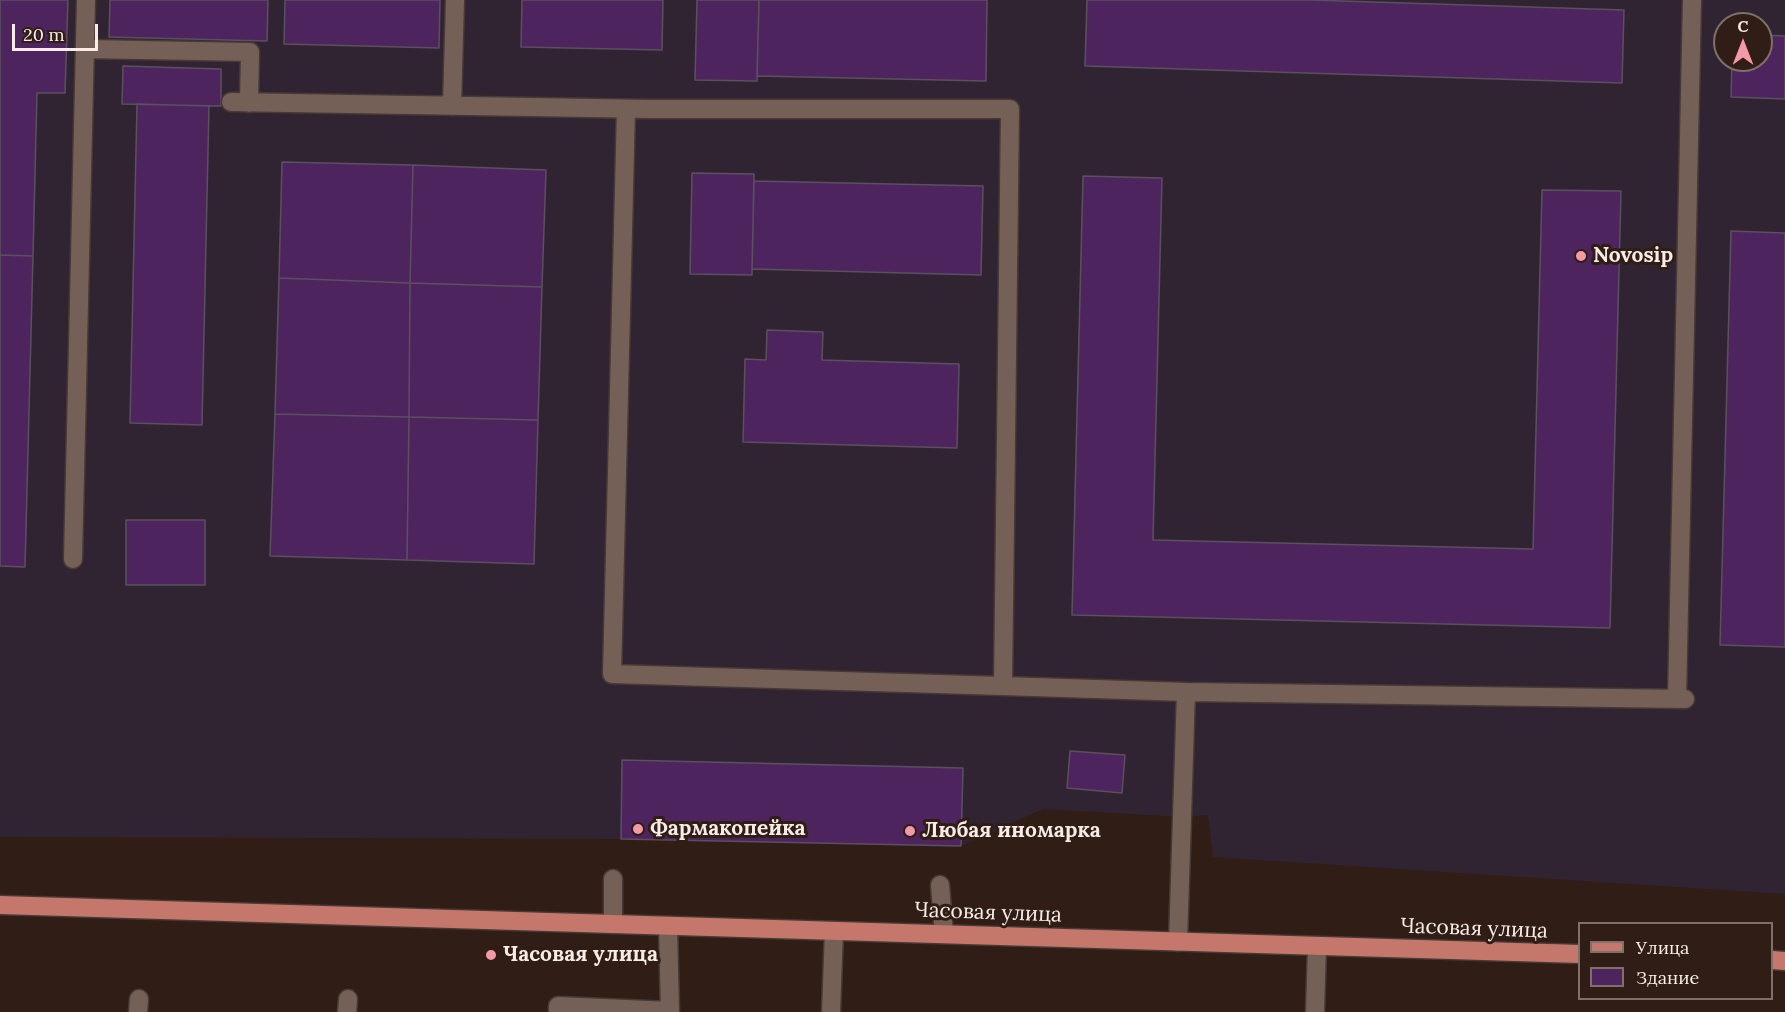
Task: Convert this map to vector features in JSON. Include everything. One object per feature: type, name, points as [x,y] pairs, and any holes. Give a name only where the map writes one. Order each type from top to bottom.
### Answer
[{"type":"main road","name":"Часовая улица","points":[[0,905],[1578,954]]},
{"type":"street","points":[[73,559],[86,0]]},
{"type":"street","points":[[452,106],[455,0]]},
{"type":"street","points":[[626,109],[612,674],[1186,692],[1681,699],[1692,0]]},
{"type":"street","points":[[85,49],[250,51],[240,102],[626,109],[1010,109],[1003,686]]},
{"type":"street","points":[[1178,942],[1186,692]]},
{"type":"street","points":[[612,924],[613,879]]},
{"type":"street","points":[[940,885],[944,934]]},
{"type":"street","points":[[558,1012],[558,1006],[670,1012],[668,926]]},
{"type":"street","points":[[831,1012],[834,931]]},
{"type":"street","points":[[1315,1012],[1317,946]]},
{"type":"shaded area","points":[[0,0],[1785,0],[1785,894],[1213,857],[1208,815],[1182,817],[1043,809],[961,846],[621,839],[0,837]]},
{"type":"building","points":[[0,0],[68,0],[65,93],[37,93],[33,256],[0,255]]},
{"type":"building","points":[[110,0],[268,0],[267,41],[109,37]]},
{"type":"building","points":[[285,0],[440,0],[439,48],[284,44]]},
{"type":"building","points":[[522,0],[663,0],[662,50],[521,47]]},
{"type":"building","points":[[697,0],[759,0],[757,81],[695,80]]},
{"type":"building","points":[[759,0],[987,0],[986,81],[757,76]]},
{"type":"building","points":[[1087,0],[1311,0],[1624,10],[1622,83],[1085,66]]},
{"type":"building","points":[[1773,36],[1785,36],[1785,99],[1731,97],[1732,72],[1773,72]]},
{"type":"building","points":[[123,66],[221,69],[221,106],[122,104]]},
{"type":"building","points":[[137,104],[209,106],[202,425],[130,423]]},
{"type":"building","points":[[282,162],[413,165],[410,283],[279,278]]},
{"type":"building","points":[[413,165],[546,170],[542,287],[410,283]]},
{"type":"building","points":[[692,173],[754,174],[752,275],[690,274]]},
{"type":"building","points":[[1083,176],[1162,178],[1153,540],[1533,549],[1542,190],[1621,191],[1610,628],[1072,615]]},
{"type":"building","points":[[754,181],[983,186],[981,275],[752,269]]},
{"type":"building","points":[[1731,231],[1785,233],[1785,647],[1720,645]]},
{"type":"building","points":[[0,255],[33,256],[25,567],[0,566]]},
{"type":"building","points":[[279,278],[410,283],[409,417],[275,414]]},
{"type":"building","points":[[410,283],[542,287],[538,420],[409,417]]},
{"type":"building","points":[[767,330],[823,332],[822,360],[959,364],[957,448],[743,442],[745,359],[766,360]]},
{"type":"building","points":[[275,414],[409,417],[407,560],[270,556]]},
{"type":"building","points":[[409,417],[538,420],[534,564],[407,560]]},
{"type":"building","points":[[126,520],[205,520],[205,585],[126,585]]},
{"type":"building","points":[[1070,751],[1125,755],[1122,793],[1067,788]]},
{"type":"building","points":[[622,760],[963,768],[961,846],[621,839]]},
{"type":"place","name":"Novosip","points":[[1581,256]]},
{"type":"place","name":"Фармакопейка","points":[[638,829]]},
{"type":"place","name":"Любая иномарка","points":[[910,831]]},
{"type":"place","name":"Часовая улица","points":[[491,955]]}]
